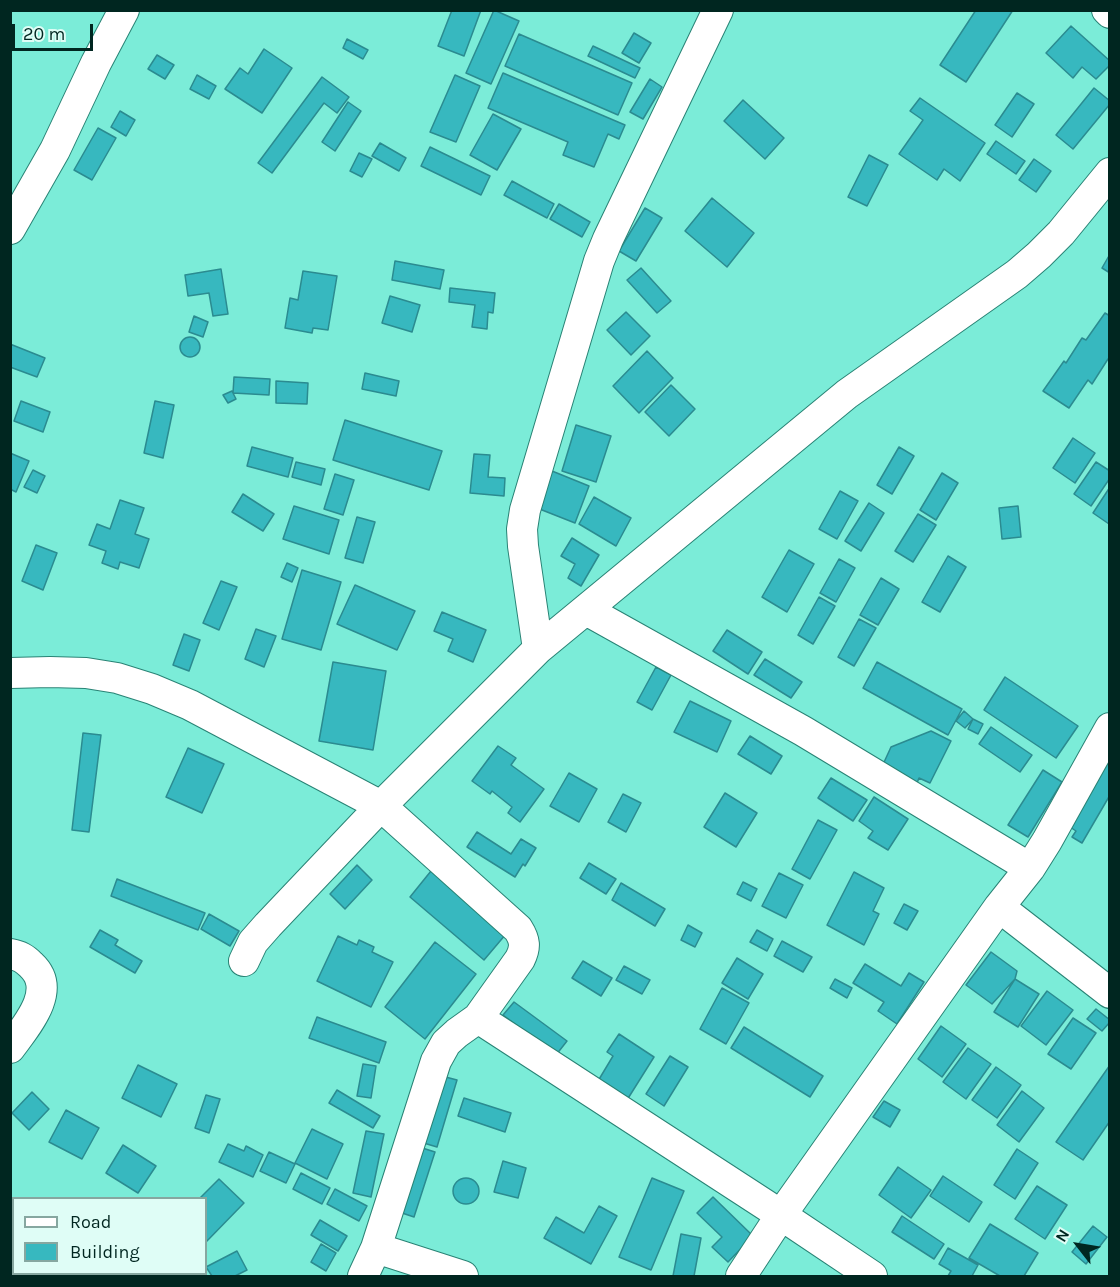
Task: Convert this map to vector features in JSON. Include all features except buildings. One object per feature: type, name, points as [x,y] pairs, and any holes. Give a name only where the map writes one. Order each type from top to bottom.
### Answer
[{"type":"street","points":[[10,229],[55,150],[124,10]]},
{"type":"street","points":[[538,650],[523,546],[522,529],[525,510],[599,261],[718,10]]},
{"type":"street","points":[[244,961],[260,933],[381,806],[538,650],[846,394],[1017,274],[1061,233],[1110,173]]},
{"type":"street","points":[[586,609],[803,731],[1030,868]]},
{"type":"street","points":[[10,673],[86,673],[117,678],[152,689],[190,705],[381,806],[518,929],[524,938],[525,949],[520,959],[478,1018],[457,1032],[446,1043],[436,1060],[376,1248],[363,1276]]},
{"type":"street","points":[[741,1276],[781,1215],[999,907],[1030,868],[1110,729]]},
{"type":"street","points":[[999,907],[1110,993]]},
{"type":"street","points":[[10,954],[22,956],[38,971],[43,986],[37,1011],[10,1048]]},
{"type":"street","points":[[478,1018],[872,1276]]},
{"type":"street","points":[[376,1248],[463,1276]]}]
